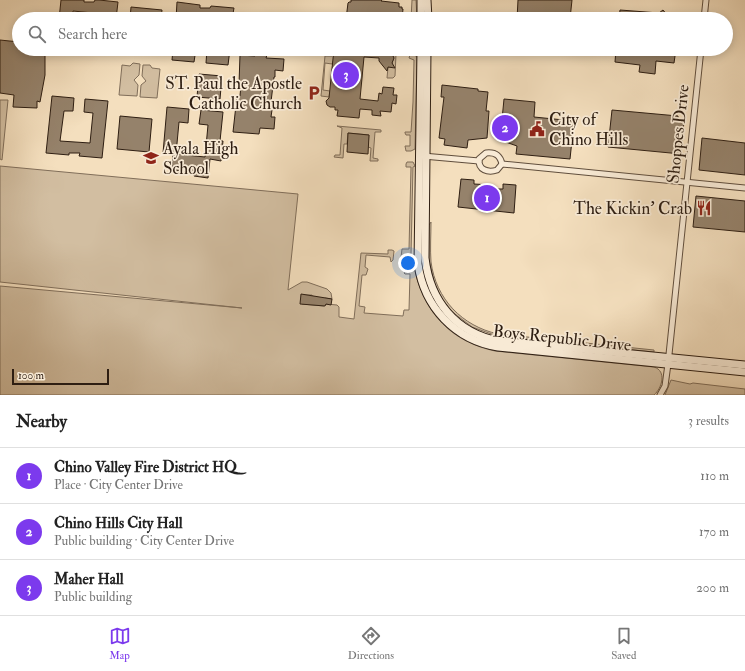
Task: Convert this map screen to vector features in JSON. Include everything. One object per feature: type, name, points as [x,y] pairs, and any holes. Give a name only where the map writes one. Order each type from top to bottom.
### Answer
[{"type":"main road","points":[[421,0],[421,12]]},
{"type":"main road","points":[[427,0],[428,12]]},
{"type":"main road","name":"Boys Republic Drive","points":[[421,56],[423,156]]},
{"type":"main road","name":"Boys Republic Drive","points":[[428,56],[418,252],[419,271],[422,284],[430,300],[440,315],[450,325],[471,339],[490,346],[669,361],[745,365]]},
{"type":"main road","name":"Boys Republic Drive","points":[[669,361],[745,372]]},
{"type":"street","points":[[705,12],[706,0]]},
{"type":"street","name":"Shoppes Drive","points":[[660,395],[665,386],[669,361],[700,56]]},
{"type":"street","points":[[490,153],[498,155],[502,164],[497,170],[488,172],[481,168],[479,161],[482,155],[490,153]]},
{"type":"street","points":[[423,156],[479,161]]},
{"type":"street","points":[[502,164],[745,188]]},
{"type":"shaded area","points":[[412,0],[416,0],[417,12],[411,12]]},
{"type":"shaded area","points":[[325,56],[335,56],[335,61],[333,61],[332,64],[325,63],[323,90],[330,91],[329,97],[321,96]]},
{"type":"shaded area","points":[[393,56],[396,56],[395,76],[393,78],[387,78],[388,67],[393,67],[392,62]]},
{"type":"shaded area","points":[[410,56],[417,57],[415,149],[406,151],[405,146],[410,146],[410,135],[406,135],[405,132],[411,132],[413,102],[414,60],[409,58]]},
{"type":"shaded area","points":[[133,63],[140,64],[139,75],[134,80],[138,85],[137,96],[119,95],[122,65],[130,66]]},
{"type":"shaded area","points":[[143,65],[150,65],[152,68],[160,69],[157,98],[140,97],[141,85],[146,81],[142,76]]},
{"type":"shaded area","points":[[0,100],[8,100],[2,160],[0,159]]},
{"type":"shaded area","points":[[337,126],[381,130],[381,132],[375,132],[373,158],[378,159],[378,161],[370,161],[371,148],[368,147],[369,135],[348,133],[347,144],[344,144],[343,158],[334,157],[335,155],[340,155],[342,128]]},
{"type":"shaded area","points":[[407,162],[413,162],[415,166],[413,167],[411,255],[413,256],[412,258],[404,259],[401,257],[402,249],[409,249],[411,167],[406,167]]},
{"type":"shaded area","points":[[0,166],[298,194],[288,290],[302,282],[307,282],[327,289],[331,293],[332,299],[324,299],[312,295],[303,295],[302,304],[324,306],[326,304],[337,305],[339,307],[339,317],[354,319],[361,253],[388,254],[388,250],[392,250],[394,251],[393,260],[391,262],[390,257],[366,255],[365,267],[368,269],[366,275],[362,275],[359,306],[365,307],[364,313],[403,316],[404,310],[409,310],[410,274],[404,273],[406,270],[413,269],[433,313],[453,333],[466,341],[495,351],[654,367],[661,372],[661,384],[654,395],[0,395],[0,286],[242,308],[0,282]]},
{"type":"shaded area","points":[[431,222],[431,262],[439,288],[453,309],[473,325],[498,334],[654,350],[654,352],[497,336],[472,327],[451,311],[442,299],[435,285],[429,260],[429,225]]},
{"type":"shaded area","points":[[671,380],[690,384],[693,383],[745,389],[745,395],[665,395]]},
{"type":"building","points":[[61,0],[84,0],[84,2],[94,2],[95,0],[99,0],[118,2],[117,12],[60,12]]},
{"type":"building","points":[[351,0],[382,0],[381,1],[399,3],[399,7],[402,7],[403,12],[347,12],[348,3],[351,2]]},
{"type":"building","points":[[518,0],[572,0],[571,12],[517,12]]},
{"type":"building","points":[[177,2],[200,5],[200,8],[210,8],[211,6],[234,8],[233,12],[176,12]]},
{"type":"building","points":[[131,7],[162,10],[162,12],[131,12]]},
{"type":"building","points":[[620,10],[646,12],[620,12]]},
{"type":"building","points":[[0,40],[12,41],[12,56],[45,56],[45,75],[40,102],[37,101],[37,108],[13,107],[14,95],[0,93]]},
{"type":"building","points":[[172,56],[195,56],[194,62],[172,60]]},
{"type":"building","points":[[206,56],[229,56],[228,65],[206,63]]},
{"type":"building","points":[[240,56],[267,56],[266,58],[284,59],[283,71],[275,70],[274,77],[270,110],[272,110],[271,117],[275,117],[274,129],[260,128],[259,134],[233,132],[237,96],[240,96],[241,84],[239,84]]},
{"type":"building","points":[[333,56],[393,56],[394,58],[392,63],[395,68],[388,67],[387,71],[379,61],[379,58],[364,57],[360,99],[378,101],[379,93],[382,94],[383,87],[394,88],[393,95],[397,95],[396,104],[392,103],[391,112],[380,111],[381,116],[372,115],[372,110],[360,109],[359,118],[337,116],[338,110],[335,110],[335,107],[330,107],[327,105],[326,101],[329,98]]},
{"type":"building","points":[[615,56],[675,56],[674,63],[656,61],[655,74],[639,72],[640,65],[615,62]]},
{"type":"building","points":[[199,74],[222,76],[220,99],[197,97]]},
{"type":"building","points":[[442,85],[478,89],[478,91],[488,92],[486,111],[489,111],[487,138],[468,140],[467,148],[444,145],[445,139],[439,138],[444,97],[441,97]]},
{"type":"building","points":[[52,96],[74,98],[73,111],[64,111],[60,141],[90,143],[93,113],[84,112],[85,99],[108,101],[102,158],[79,156],[80,153],[69,153],[69,155],[46,153]]},
{"type":"building","name":"City of Chino Hills","points":[[504,99],[535,102],[534,117],[574,121],[570,159],[516,154],[517,146],[500,140]]},
{"type":"building","points":[[167,107],[189,109],[188,123],[179,122],[176,154],[205,157],[208,125],[199,124],[201,110],[223,112],[220,141],[223,141],[221,161],[210,159],[208,178],[194,176],[194,173],[172,170],[173,154],[163,153]]},
{"type":"building","points":[[612,110],[678,116],[678,121],[684,121],[681,154],[608,147]]},
{"type":"building","points":[[120,116],[152,119],[149,152],[117,149]]},
{"type":"building","points":[[348,133],[369,135],[368,154],[347,152]]},
{"type":"building","points":[[702,138],[745,143],[745,175],[699,170]]},
{"type":"building","points":[[461,179],[474,180],[474,184],[491,185],[490,189],[503,189],[503,184],[516,185],[514,213],[458,207]]},
{"type":"building","points":[[696,196],[745,201],[745,232],[693,227]]},
{"type":"building","points":[[301,294],[332,299],[331,305],[300,304]]},
{"type":"place","name":"Maher Hall","points":[[346,75]]},
{"type":"place","name":"ST. Paul the Apostle Catholic Church","points":[[314,93]]},
{"type":"place","name":"Chino Hills City Hall","points":[[505,128]]},
{"type":"place","name":"City of Chino Hills","points":[[537,129]]},
{"type":"place","name":"Ayala High School","points":[[151,158]]},
{"type":"place","name":"Chino Valley Fire District HQ","points":[[487,198]]},
{"type":"place","name":"The Kickin' Crab","points":[[704,208]]}]
